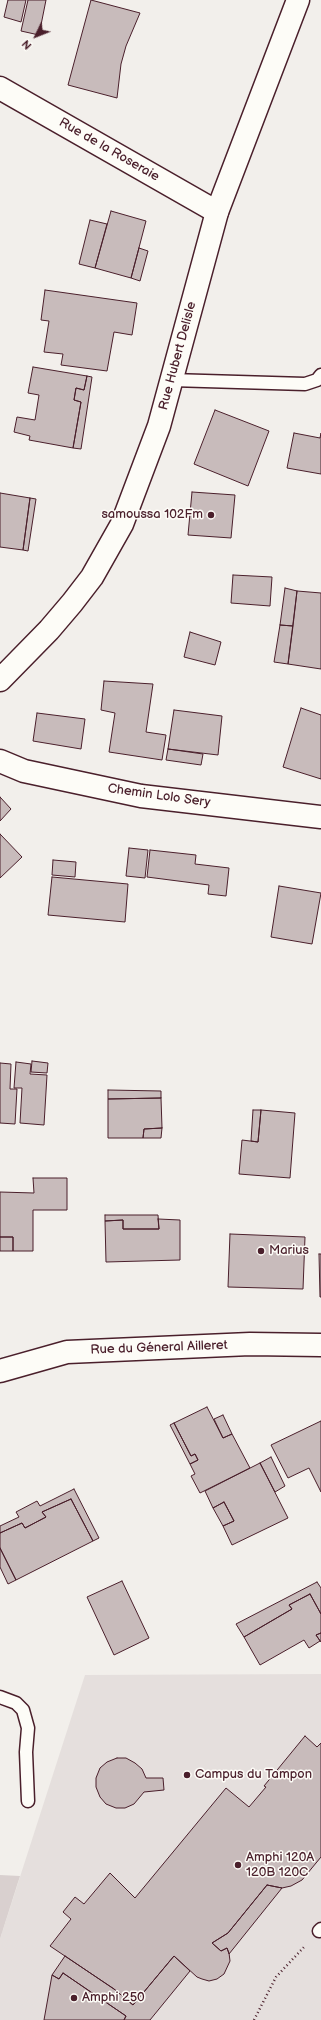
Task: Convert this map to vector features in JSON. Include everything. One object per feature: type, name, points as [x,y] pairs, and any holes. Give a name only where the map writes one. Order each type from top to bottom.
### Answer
[{"type":"street","name":"Rue Hubert Delisle","points":[[0,680],[49,630],[92,577],[122,524],[159,426],[217,212],[298,0]]},
{"type":"street","name":"Rue de la Roseraie","points":[[0,88],[217,212]]},
{"type":"street","name":"Chemin Lolo Sery","points":[[0,762],[24,771],[141,796],[321,817]]},
{"type":"street","name":"Rue du Géneral Ailleret","points":[[0,1371],[67,1352],[250,1344],[321,1345]]},
{"type":"lane","points":[[171,380],[305,384],[317,380],[321,375]]},
{"type":"lane","points":[[0,1697],[16,1703],[23,1710],[28,1728],[26,1752],[28,1801]]},
{"type":"path","points":[[254,2020],[276,1977],[320,1930]]},
{"type":"shaded area","name":"Campus du Tampon","points":[[321,1674],[321,2020],[0,2020],[0,1939],[85,1675]]},
{"type":"shaded area","points":[[0,1875],[20,1876],[0,1939]]},
{"type":"building","points":[[8,0],[26,0],[21,22],[4,17]]},
{"type":"building","points":[[28,0],[46,0],[39,35],[21,31]]},
{"type":"building","points":[[91,0],[140,13],[126,46],[121,64],[117,98],[68,85]]},
{"type":"building","points":[[111,211],[146,221],[131,278],[95,268]]},
{"type":"building","points":[[90,220],[107,224],[95,268],[79,264]]},
{"type":"building","points":[[139,248],[148,251],[140,281],[131,278]]},
{"type":"building","points":[[45,290],[137,303],[132,335],[114,332],[107,371],[61,365],[63,354],[44,352],[49,321],[41,320]]},
{"type":"building","points":[[33,367],[87,376],[84,390],[76,388],[74,400],[81,402],[73,448],[29,440],[30,436],[14,432],[17,417],[35,420],[39,395],[28,393]]},
{"type":"building","points":[[87,376],[92,377],[81,449],[73,448],[81,402],[74,400],[76,388],[84,390]]},
{"type":"building","points":[[215,410],[269,431],[248,486],[194,464]]},
{"type":"building","points":[[294,433],[320,438],[321,433],[321,474],[287,468]]},
{"type":"building","name":"samoussa 102Fm","points":[[192,492],[235,495],[231,538],[188,535]]},
{"type":"building","points":[[0,493],[30,498],[23,550],[0,547]]},
{"type":"building","points":[[30,498],[36,499],[28,551],[23,550]]},
{"type":"building","points":[[233,575],[272,577],[270,606],[231,603]]},
{"type":"building","points":[[285,588],[297,591],[293,626],[280,625]]},
{"type":"building","points":[[297,591],[321,593],[321,669],[288,664]]},
{"type":"building","points":[[280,625],[293,626],[288,664],[274,662]]},
{"type":"building","points":[[190,632],[221,642],[215,665],[184,657]]},
{"type":"building","points":[[104,681],[153,684],[146,732],[166,735],[162,760],[109,752],[115,713],[101,710]]},
{"type":"building","points":[[301,708],[321,715],[321,779],[283,767]]},
{"type":"building","points":[[174,710],[222,716],[218,755],[168,749]]},
{"type":"building","points":[[37,713],[85,719],[81,749],[33,741]]},
{"type":"building","points":[[168,749],[203,754],[201,765],[166,760]]},
{"type":"building","points":[[0,797],[11,809],[0,821]]},
{"type":"building","points":[[0,834],[22,857],[0,878]]},
{"type":"building","points":[[129,848],[148,850],[145,878],[126,876]]},
{"type":"building","points":[[150,850],[196,855],[195,864],[229,868],[226,896],[208,894],[209,885],[147,877]]},
{"type":"building","points":[[53,860],[76,862],[75,877],[52,875]]},
{"type":"building","points":[[52,877],[128,884],[125,922],[48,915]]},
{"type":"building","points":[[279,886],[321,893],[312,944],[271,937]]},
{"type":"building","points":[[32,1061],[48,1063],[47,1073],[31,1072]]},
{"type":"building","points":[[16,1062],[31,1064],[30,1074],[47,1075],[44,1125],[20,1123],[22,1088],[14,1088]]},
{"type":"building","points":[[0,1063],[11,1064],[10,1089],[17,1089],[15,1124],[0,1123]]},
{"type":"building","points":[[108,1090],[161,1091],[161,1098],[108,1099]]},
{"type":"building","points":[[161,1098],[162,1128],[144,1129],[143,1138],[108,1138],[108,1099]]},
{"type":"building","points":[[253,1110],[261,1110],[258,1142],[251,1141]]},
{"type":"building","points":[[261,1110],[295,1113],[290,1178],[239,1174],[242,1140],[258,1142]]},
{"type":"building","points":[[162,1128],[161,1138],[143,1138],[144,1129]]},
{"type":"building","points":[[33,1178],[67,1178],[67,1210],[33,1210],[33,1251],[13,1251],[13,1237],[0,1237],[0,1192],[34,1193]]},
{"type":"building","points":[[105,1215],[158,1215],[159,1229],[123,1229],[123,1220],[105,1221]]},
{"type":"building","points":[[158,1219],[180,1220],[180,1260],[106,1262],[105,1221],[123,1220],[123,1229],[159,1229]]},
{"type":"building","points":[[230,1234],[305,1237],[303,1289],[228,1287]]},
{"type":"building","points":[[0,1237],[13,1237],[13,1251],[0,1251]]},
{"type":"building","points":[[319,1254],[321,1254],[321,1297],[320,1297]]},
{"type":"building","points":[[207,1407],[223,1438],[232,1434],[250,1468],[200,1493],[191,1476],[195,1474],[190,1464],[198,1460],[195,1454],[191,1456],[174,1423]]},
{"type":"building","points":[[223,1415],[232,1434],[223,1438],[214,1419]]},
{"type":"building","points":[[321,1421],[321,1492],[309,1468],[288,1478],[271,1445]]},
{"type":"building","points":[[174,1423],[191,1456],[195,1454],[198,1460],[190,1464],[170,1425]]},
{"type":"building","points":[[271,1457],[285,1486],[275,1492],[260,1463]]},
{"type":"building","points":[[260,1463],[288,1518],[232,1545],[223,1526],[234,1521],[224,1502],[213,1508],[205,1491]]},
{"type":"building","points":[[74,1489],[99,1538],[93,1541],[71,1499],[42,1512],[46,1517],[25,1528],[22,1523],[0,1533],[0,1526],[19,1517],[16,1512],[37,1501],[40,1506]]},
{"type":"building","points":[[71,1499],[93,1541],[16,1580],[0,1548],[0,1533],[22,1523],[25,1528],[46,1517],[42,1512]]},
{"type":"building","points":[[224,1502],[234,1521],[223,1526],[213,1508]]},
{"type":"building","points":[[0,1548],[16,1580],[8,1584],[0,1567]]},
{"type":"building","points":[[122,1581],[149,1638],[114,1655],[87,1597]]},
{"type":"building","points":[[317,1582],[321,1588],[321,1614],[310,1594],[289,1605],[292,1609],[244,1637],[236,1624]]},
{"type":"building","points":[[310,1594],[321,1614],[321,1633],[316,1635],[320,1641],[309,1648],[304,1640],[260,1665],[244,1637],[292,1609],[289,1605]]},
{"type":"building","points":[[321,1633],[321,1642],[316,1635]]},
{"type":"building","name":"Amphi 120A 120B 120C","points":[[305,1736],[317,1747],[321,1743],[321,1857],[302,1880],[291,1886],[282,1888],[267,1885],[228,1933],[212,1943],[221,1951],[227,1948],[229,1953],[230,1961],[224,1974],[217,1979],[209,1981],[202,1979],[197,1977],[174,1956],[133,2005],[114,1989],[50,1946],[71,1919],[63,1912],[75,1897],[84,1904],[110,1873],[135,1898],[226,1788],[249,1807],[266,1787],[264,1786]]},
{"type":"building","points":[[117,1758],[126,1758],[135,1763],[142,1769],[146,1778],[163,1778],[164,1790],[144,1792],[134,1804],[125,1808],[116,1808],[106,1804],[100,1797],[96,1787],[96,1778],[100,1768],[107,1762]]},
{"type":"building","points":[[267,1885],[282,1888],[229,1954],[227,1948],[221,1951],[212,1943],[228,1933]]},
{"type":"building","points":[[65,1956],[114,1989],[133,2005],[174,1956],[190,1971],[150,2020],[124,2020],[126,2016],[63,1973],[59,1979],[52,1975]]},
{"type":"building","name":"Amphi 250","points":[[63,1973],[126,2016],[124,2020],[44,2020],[52,1975],[59,1979]]},
{"type":"place","name":"samoussa 102Fm","points":[[211,515]]},
{"type":"place","name":"Marius","points":[[261,1251]]},
{"type":"place","name":"Campus du Tampon","points":[[187,1775]]},
{"type":"place","name":"Amphi 120A 120B 120C","points":[[238,1865]]},
{"type":"place","name":"Amphi 250","points":[[74,1998]]}]
